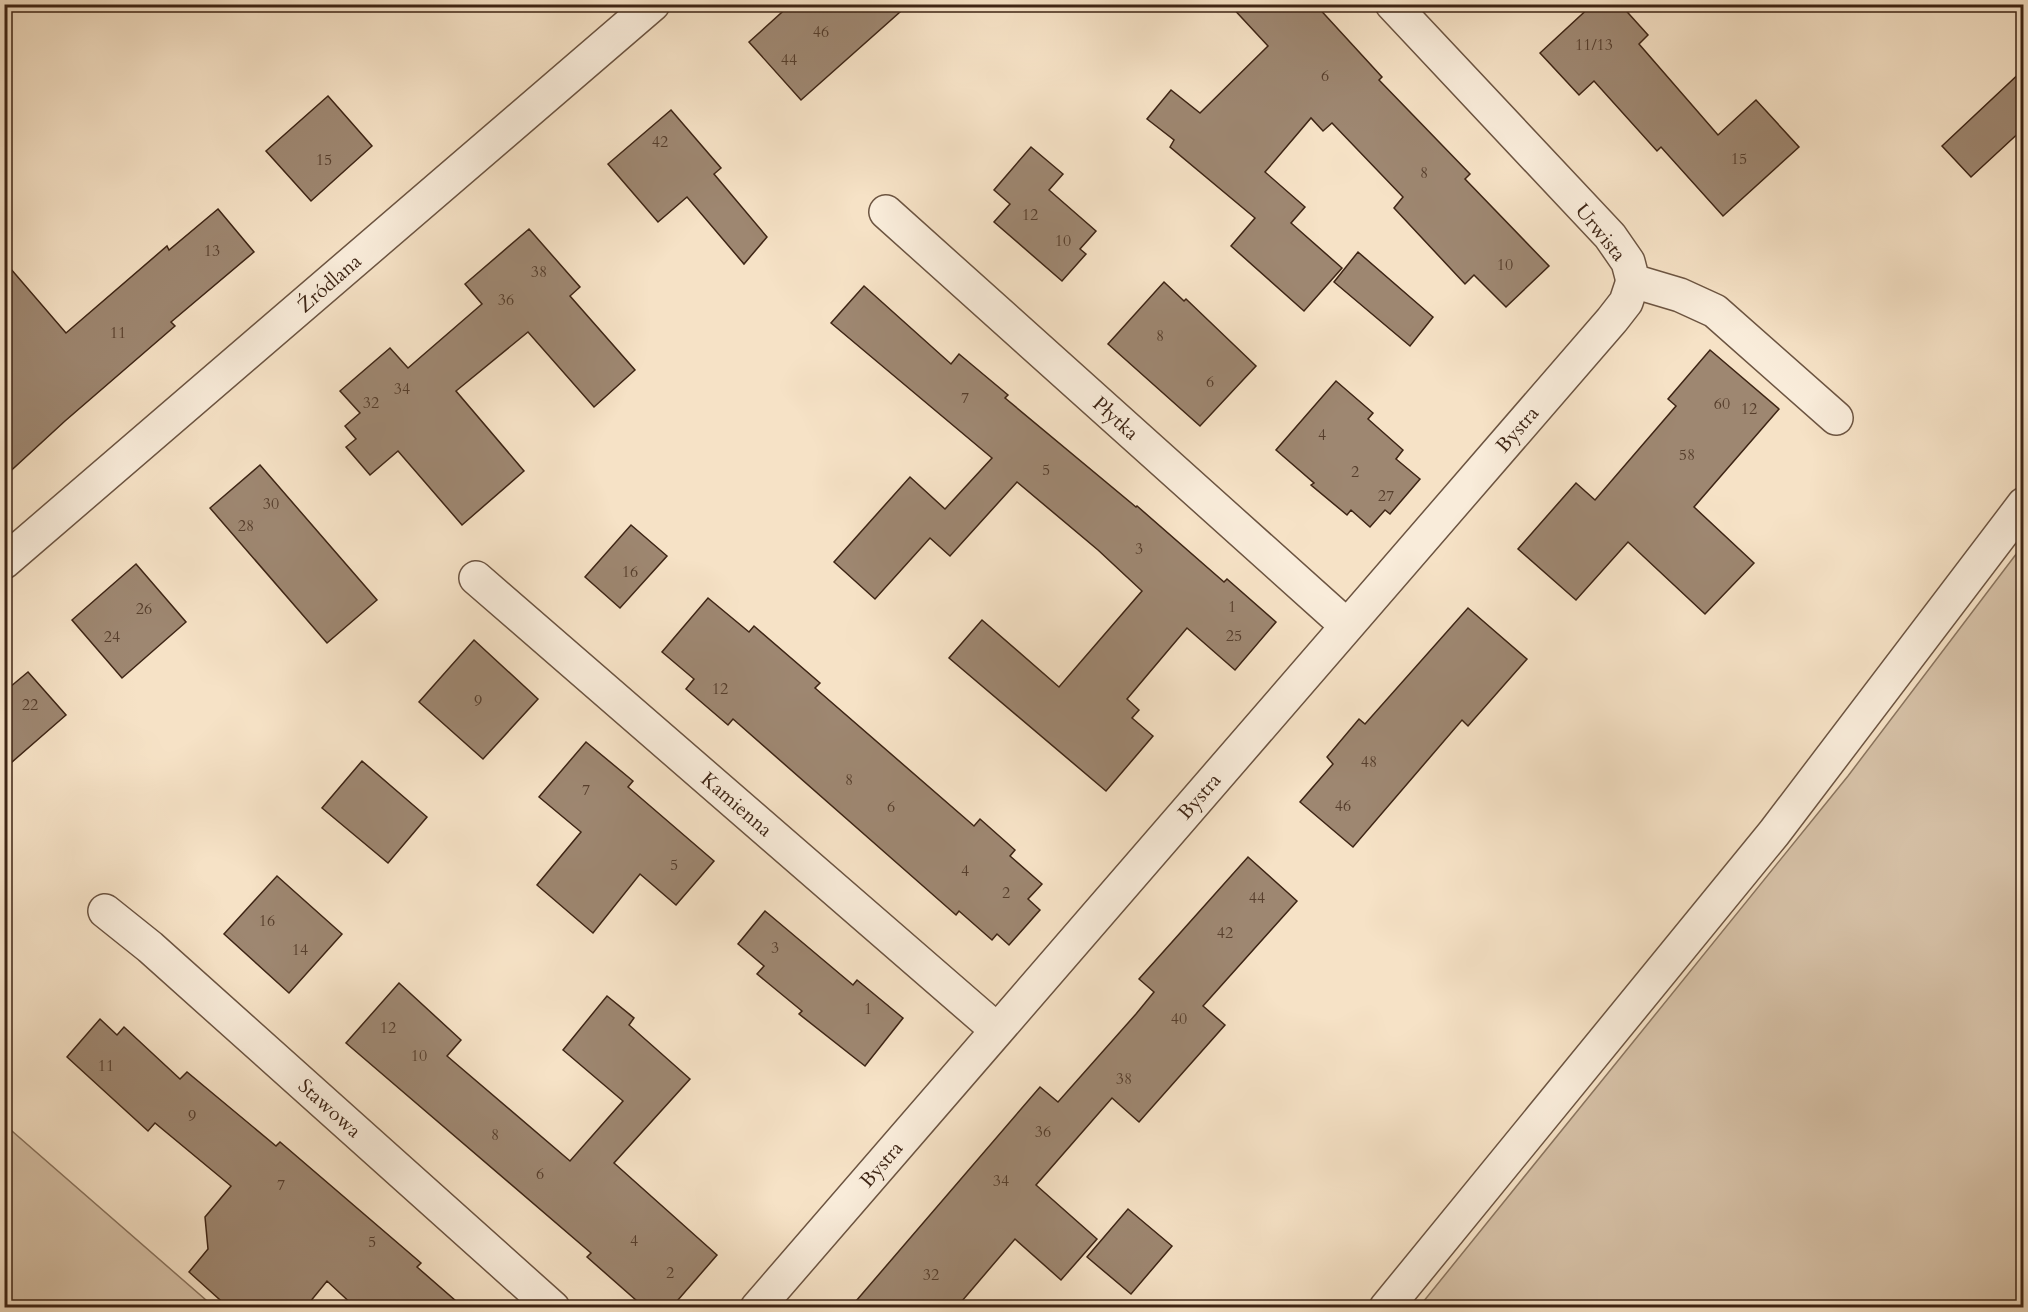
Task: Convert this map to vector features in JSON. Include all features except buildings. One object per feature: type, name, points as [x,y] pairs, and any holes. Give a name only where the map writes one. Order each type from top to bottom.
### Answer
[{"type":"street","name":"Źródlana","points":[[4,562],[653,4]]},
{"type":"street","name":"Urwista","points":[[1392,4],[1610,236],[1628,262],[1633,281],[1680,295],[1714,311],[1836,418]]},
{"type":"street","name":"Płytka","points":[[886,212],[1346,625]]},
{"type":"street","name":"Bystra","points":[[757,1308],[1612,320],[1626,302],[1633,281]]},
{"type":"street","points":[[1386,1308],[1774,833],[2024,504]]},
{"type":"street","name":"Kamienna","points":[[476,578],[997,1030]]},
{"type":"street","name":"Stawowa","points":[[105,911],[150,947],[553,1308]]},
{"type":"shaded area","points":[[2023,545],[2023,1307],[1419,1307],[1848,776]]},
{"type":"shaded area","points":[[5,1125],[214,1307],[5,1307]]}]
